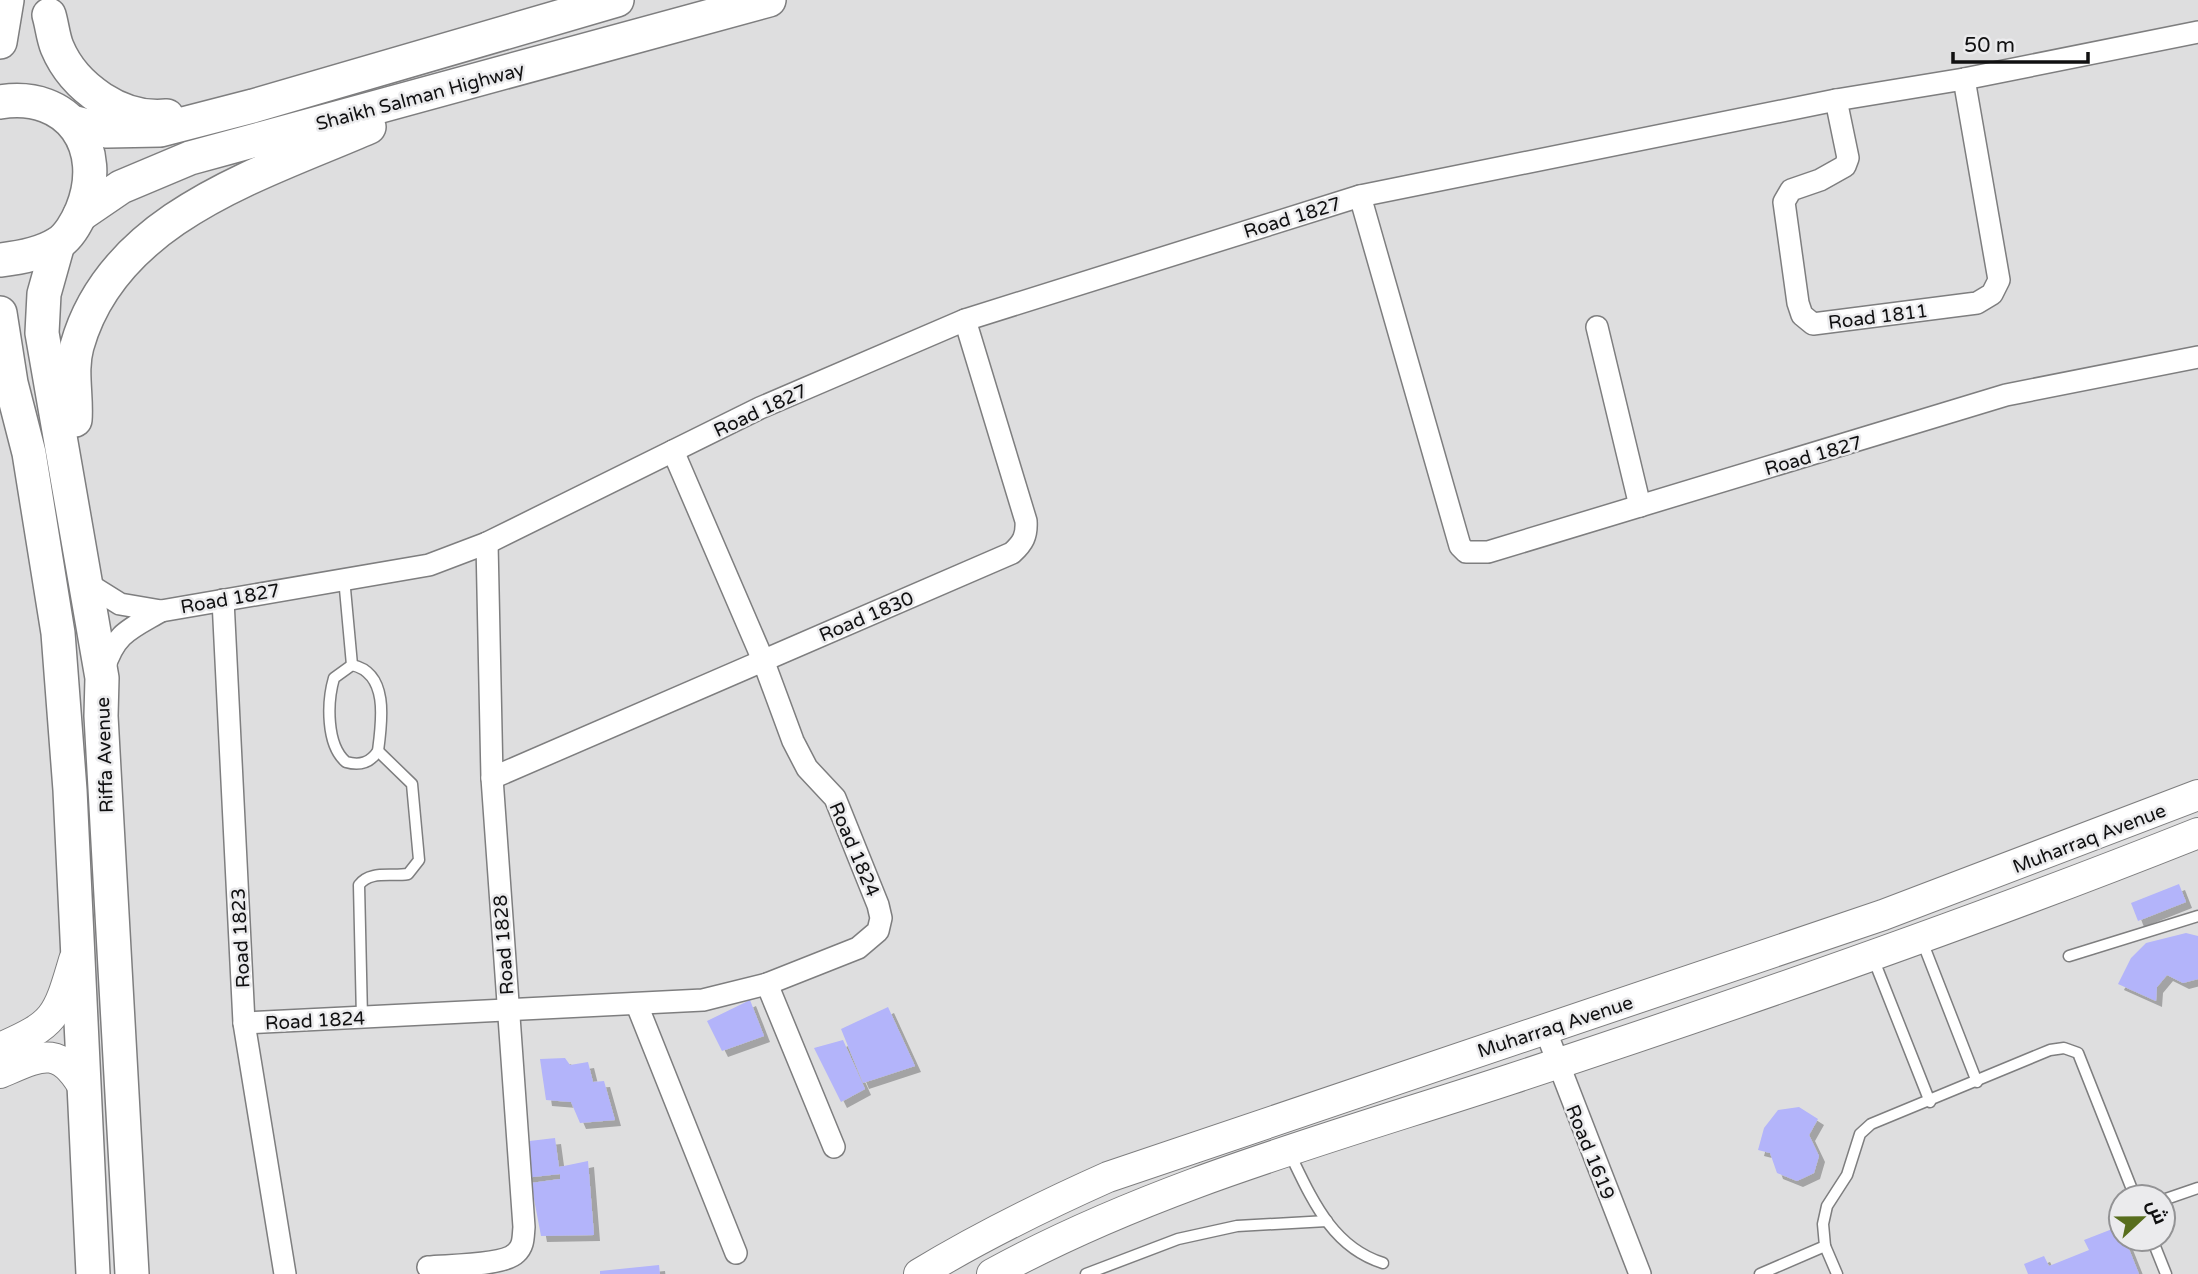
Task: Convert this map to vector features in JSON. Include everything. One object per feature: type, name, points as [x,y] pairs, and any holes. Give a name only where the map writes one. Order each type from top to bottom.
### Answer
[{"type":"main road","points":[[0,42],[7,0]]},
{"type":"main road","points":[[547,19],[579,0]]},
{"type":"main road","name":"Shaikh Salman Highway","points":[[0,102],[39,104],[69,119],[107,131],[142,133],[253,106],[617,0]]},
{"type":"main road","name":"Shaikh Salman Highway","points":[[80,215],[121,187],[166,166],[769,0]]},
{"type":"main road","points":[[49,8],[57,47],[74,76],[99,98],[129,112],[161,117],[253,106]]},
{"type":"main road","points":[[0,260],[58,244],[80,215],[87,199],[91,155],[87,142],[69,119],[49,8]]},
{"type":"main road","points":[[70,486],[76,349],[84,325],[108,284],[134,254],[166,225],[201,201],[471,82]]},
{"type":"main road","name":"Riffa Avenue","points":[[58,244],[44,294],[42,332],[88,584],[102,678],[101,716],[132,1274]]},
{"type":"main road","name":"Riffa Avenue","points":[[0,313],[6,375],[29,453],[58,633],[70,790],[93,1274]]},
{"type":"main road","name":"Muharraq Avenue","points":[[919,1274],[1009,1224],[1108,1177],[1883,915],[2198,795]]},
{"type":"main road","name":"Muharraq Avenue","points":[[992,1274],[1053,1240],[1121,1211],[1896,948],[2198,833]]},
{"type":"main road","points":[[1883,915],[1896,948]]},
{"type":"main road","points":[[0,1048],[36,1032],[56,1015],[77,950]]},
{"type":"main road","points":[[0,1073],[37,1057],[61,1059],[74,1070],[85,1090]]},
{"type":"street","name":"Road 1827","points":[[102,678],[111,648],[119,635],[161,611],[429,565],[487,543],[760,408],[965,320],[1360,196],[1836,100],[1964,79],[2198,32]]},
{"type":"street","name":"Road 1811","points":[[1836,100],[1848,158],[1845,166],[1820,180],[1791,190],[1784,202],[1798,303],[1802,315],[1813,324],[1978,303],[1992,294],[1999,280],[1964,79]]},
{"type":"street","name":"Road 1827","points":[[1360,196],[1460,546],[1466,552],[1488,552],[2006,395],[2198,357]]},
{"type":"street","name":"Road 1830","points":[[492,778],[1012,553],[1023,543],[1027,533],[1026,521],[965,320]]},
{"type":"street","points":[[1597,327],[1640,506]]},
{"type":"street","name":"Road 1824","points":[[244,1023],[508,1012],[703,1000],[767,985],[858,948],[878,931],[881,918],[847,823],[835,798],[807,768],[673,451]]},
{"type":"street","name":"Road 1828","points":[[428,1267],[503,1260],[516,1254],[523,1245],[524,1227],[492,778],[487,543]]},
{"type":"street","name":"Road 1827","points":[[88,584],[120,604],[161,611]]},
{"type":"street","name":"Road 1823","points":[[223,600],[244,1023],[285,1274]]},
{"type":"street","points":[[767,985],[834,1147]]},
{"type":"street","points":[[637,1005],[736,1253]]},
{"type":"street","name":"Road 1619","points":[[1545,1029],[1640,1274]]},
{"type":"lane","points":[[344,578],[352,665]]},
{"type":"lane","points":[[352,665],[364,668],[377,683],[380,692],[378,751],[365,763],[356,765],[346,762],[333,746],[330,690],[341,670],[352,665]]},
{"type":"lane","points":[[362,1018],[359,884],[372,875],[408,874],[419,860],[412,784],[378,751]]},
{"type":"lane","points":[[2069,956],[2198,916]]},
{"type":"lane","points":[[1896,948],[1977,1082]]},
{"type":"lane","points":[[1896,948],[1930,1102]]},
{"type":"lane","points":[[1837,1274],[1825,1246],[1823,1224],[1827,1206],[1847,1175],[1860,1133],[1871,1124],[1930,1102],[2050,1050],[2064,1048],[2078,1052],[2130,1183]]},
{"type":"lane","points":[[1289,1152],[1327,1222],[1355,1251],[1383,1263]]},
{"type":"lane","points":[[2177,1195],[2198,1188]]},
{"type":"lane","points":[[1086,1274],[1178,1239],[1237,1226],[1327,1222]]},
{"type":"lane","points":[[1760,1274],[1825,1246]]},
{"type":"lane","points":[[2158,1253],[2166,1274]]},
{"type":"building","points":[[2179,884],[2186,902],[2138,921],[2131,903]]},
{"type":"building","points":[[2186,933],[2198,936],[2198,979],[2183,983],[2167,975],[2157,987],[2156,1001],[2118,984],[2131,958],[2146,943]]},
{"type":"building","points":[[750,1000],[764,1036],[722,1051],[707,1021]]},
{"type":"building","points":[[888,1007],[915,1066],[863,1083],[841,1029]]},
{"type":"building","points":[[843,1040],[865,1089],[841,1102],[814,1048]]},
{"type":"building","points":[[565,1058],[570,1065],[588,1062],[593,1082],[604,1081],[615,1120],[580,1123],[571,1102],[546,1100],[540,1059]]},
{"type":"building","points":[[1799,1107],[1818,1119],[1809,1135],[1819,1156],[1814,1173],[1797,1181],[1777,1173],[1770,1153],[1758,1150],[1764,1128],[1778,1110]]},
{"type":"building","points":[[555,1138],[559,1167],[588,1161],[594,1235],[541,1236],[531,1183],[560,1179],[560,1174],[524,1178],[521,1142]]},
{"type":"building","points":[[2107,1231],[2107,1253],[2131,1253],[2139,1274],[2028,1274],[2024,1264],[2044,1256],[2049,1266],[2089,1250],[2084,1240]]},
{"type":"building","points":[[659,1265],[660,1274],[600,1274],[600,1271]]}]
